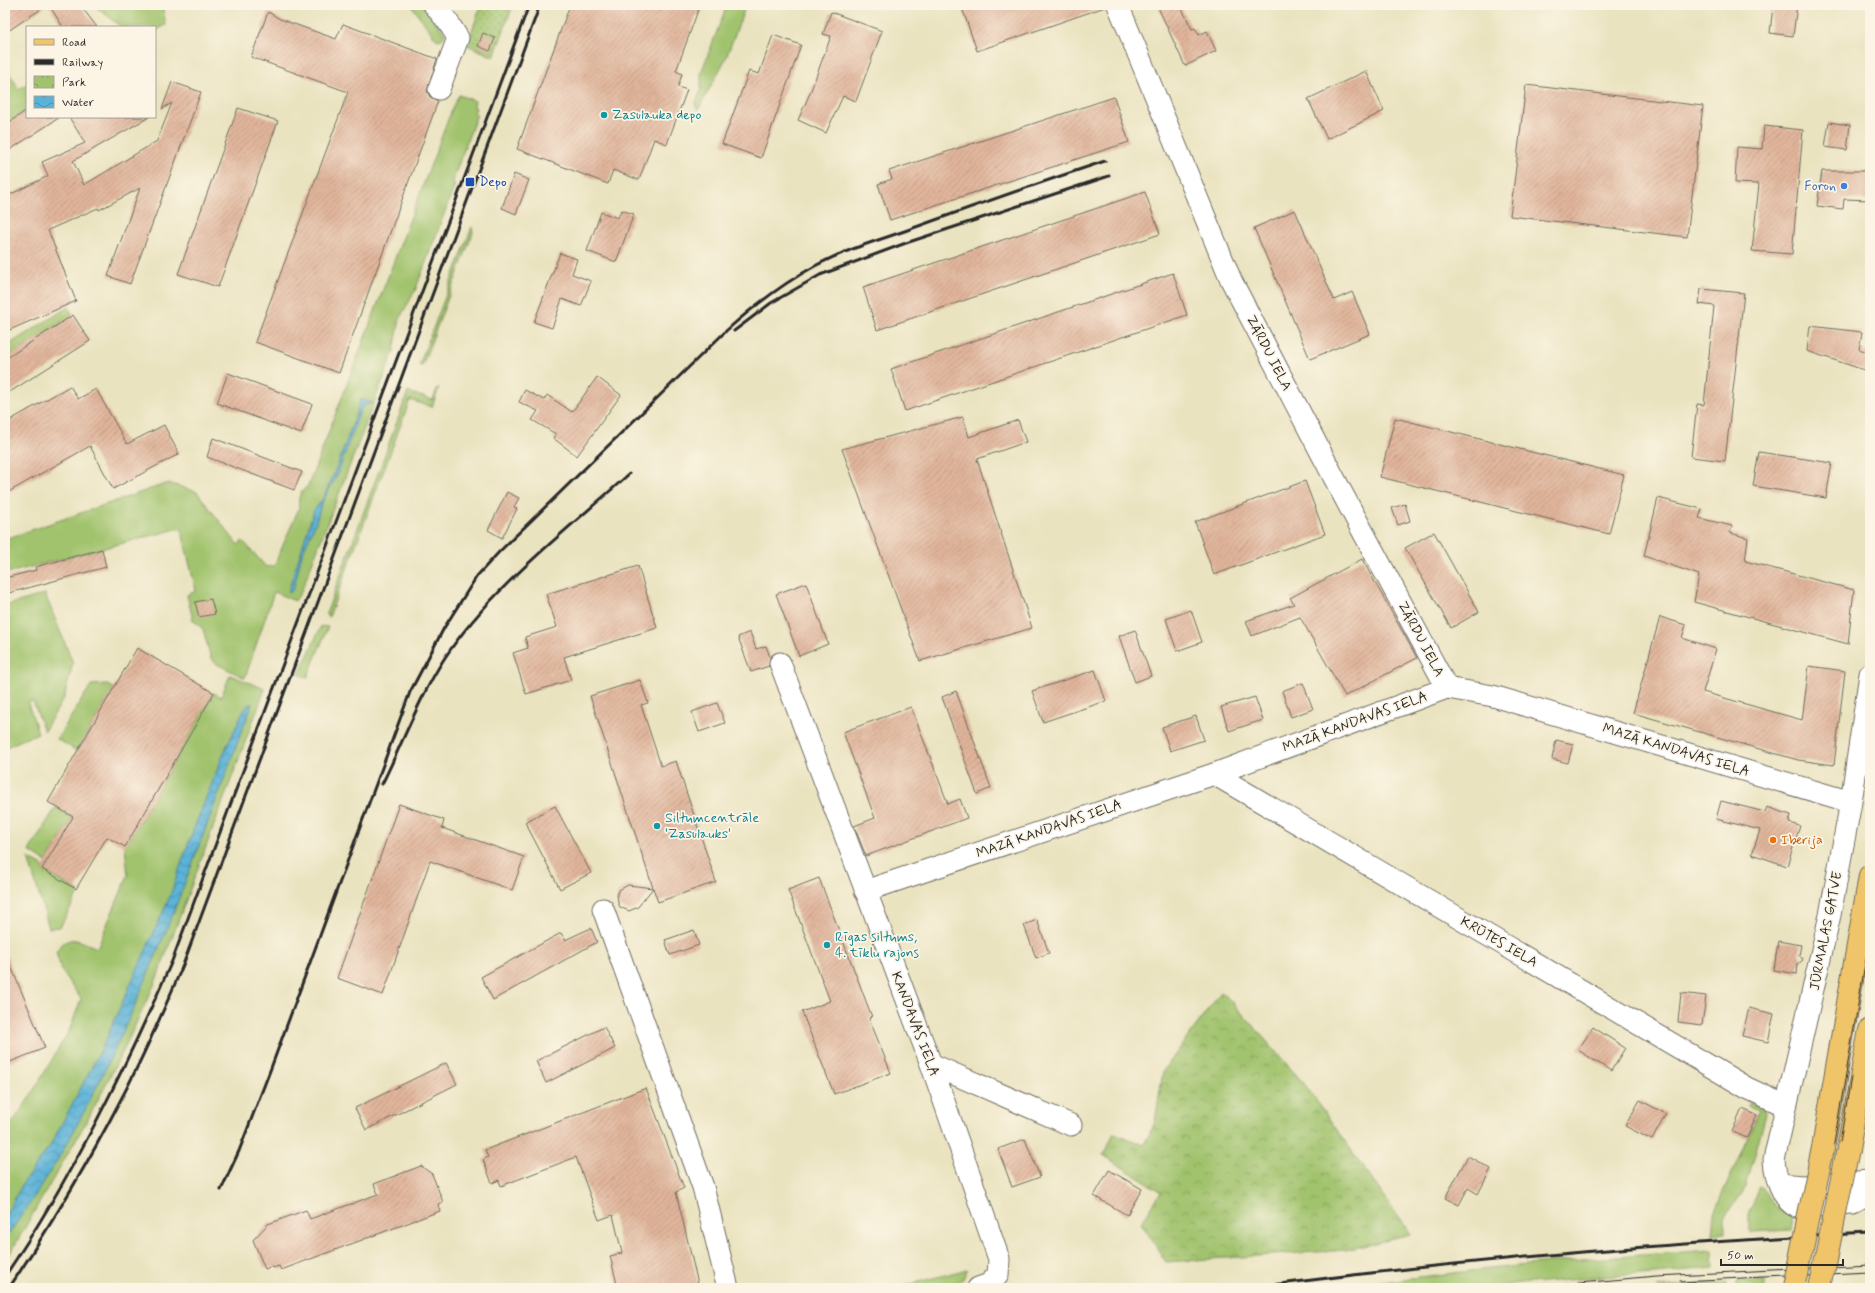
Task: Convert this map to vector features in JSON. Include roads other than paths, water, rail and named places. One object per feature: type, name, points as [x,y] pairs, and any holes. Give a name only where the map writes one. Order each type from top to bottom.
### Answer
[{"type":"main road","points":[[1794,1288],[1823,1148],[1870,876]]},
{"type":"main road","points":[[1820,1288],[1870,1030]]},
{"type":"street","points":[[434,5],[448,22],[458,38],[439,89]]},
{"type":"street","name":"ZĀRDU IELA","points":[[1118,5],[1231,280],[1341,491],[1448,688]]},
{"type":"street","name":"KANDAVAS IELA","points":[[780,663],[931,1064],[999,1259],[998,1275],[989,1284],[978,1288]]},
{"type":"street","name":"JŪRMALAS GATVE","points":[[1870,674],[1851,802],[1828,922],[1774,1160],[1775,1173],[1785,1197],[1791,1204],[1797,1207],[1853,1204],[1870,1195]]},
{"type":"street","name":"MAZĀ KANDAVAS IELA","points":[[865,891],[1214,774],[1448,688],[1493,696],[1851,802]]},
{"type":"street","name":"KRŪTES IELA","points":[[1214,774],[1747,1088],[1786,1106]]},
{"type":"street","points":[[603,908],[703,1187],[728,1288]]},
{"type":"street","points":[[931,1064],[1071,1125]]},
{"type":"street","points":[[1780,1184],[1802,1186],[1870,1181]]},
{"type":"water","points":[[361,399],[373,403],[364,405],[360,411],[338,473],[321,505],[316,522],[302,554],[294,587],[291,592],[288,592],[314,510],[327,491],[347,441]]},
{"type":"water","points":[[249,704],[252,704],[190,870],[146,980],[122,1034],[69,1140],[22,1215],[5,1239],[5,1216],[23,1183],[50,1146],[102,1048],[170,896],[189,841],[225,750],[243,712]]},
{"type":"tram line","points":[[1803,1288],[1833,1148],[1870,936]]},
{"type":"tram line","points":[[1810,1288],[1839,1148],[1851,1077]]},
{"type":"tram line","points":[[1526,1288],[1656,1276],[1870,1265]]},
{"type":"tram line","points":[[1680,1281],[1870,1272]]},
{"type":"railway","points":[[5,1276],[53,1200],[96,1123],[135,1043],[172,961],[529,5]]},
{"type":"railway","points":[[9,1288],[67,1197],[94,1150],[145,1052],[183,965],[540,5]]},
{"type":"railway","points":[[221,1190],[239,1151],[271,1068],[410,692],[444,628],[477,576],[499,552],[727,330],[758,304],[791,280],[815,266],[852,249],[1105,161]]},
{"type":"railway","points":[[734,331],[771,303],[820,275],[906,243],[1109,176]]},
{"type":"railway","points":[[382,784],[427,689],[444,659],[462,634],[483,609],[530,562],[629,474]]},
{"type":"railway","points":[[1247,1288],[1402,1269],[1558,1254],[1714,1242],[1870,1233]]},
{"type":"place","name":"Zasulauka depo","points":[[604,115]]},
{"type":"place","name":"Depo","points":[[470,182]]},
{"type":"place","name":"Foron","points":[[1844,186]]},
{"type":"place","name":"Siltumcentrāle 'Zasulauks'","points":[[657,826]]},
{"type":"place","name":"Iberija","points":[[1773,840]]},
{"type":"place","name":"Rīgas siltums, 4. tīklu rajons","points":[[827,945]]}]
